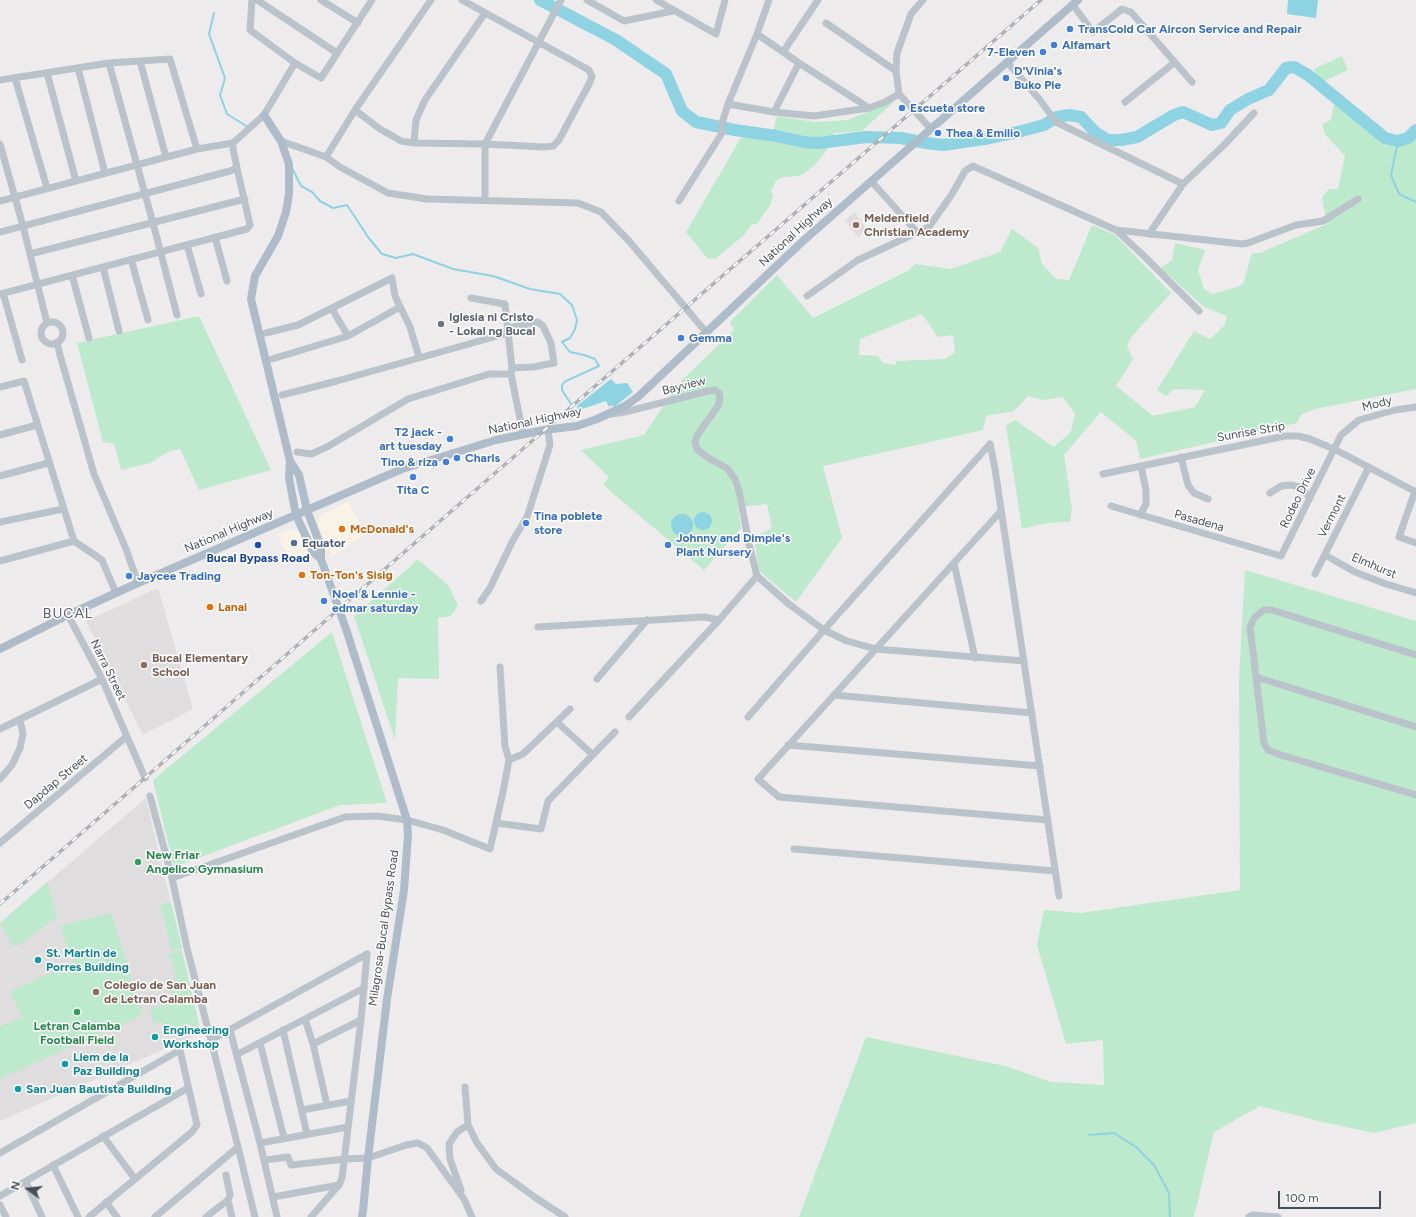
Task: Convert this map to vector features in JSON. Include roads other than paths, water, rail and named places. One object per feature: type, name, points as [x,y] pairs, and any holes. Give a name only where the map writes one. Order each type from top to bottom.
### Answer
[{"type":"main road","name":"National Highway","points":[[0,649],[116,592],[402,469],[496,440],[523,434],[577,426],[611,414],[625,406],[639,396],[803,241],[1075,2]]},
{"type":"main road","points":[[264,115],[281,141],[289,164],[289,194],[286,212],[278,236],[255,276],[251,299],[290,461]]},
{"type":"main road","name":"Milagrosa-Bucal Bypass Road","points":[[290,461],[299,475],[307,510],[321,547],[321,559],[346,629],[407,820],[408,835],[404,890],[387,999],[362,1217]]},
{"type":"main road","name":"Milagrosa-Bucal Bypass Road","points":[[290,461],[289,478],[296,515],[313,552],[321,559]]},
{"type":"street","points":[[252,0],[250,30],[295,63],[321,78],[372,0]]},
{"type":"street","points":[[257,0],[337,53]]},
{"type":"street","points":[[321,0],[358,23]]},
{"type":"street","points":[[326,157],[355,110],[431,0]]},
{"type":"street","points":[[355,110],[380,129],[401,141],[414,143],[544,147],[553,146],[559,140],[586,91],[592,77],[589,70],[462,0]]},
{"type":"street","points":[[485,200],[485,144],[561,0]]},
{"type":"street","points":[[586,0],[624,21],[674,11]]},
{"type":"street","points":[[656,0],[716,34],[725,0]]},
{"type":"street","points":[[679,201],[722,133],[723,120],[728,104],[757,34],[769,0]]},
{"type":"street","points":[[783,52],[818,0]]},
{"type":"street","points":[[923,0],[911,14],[897,52],[896,71],[899,94],[931,129]]},
{"type":"street","points":[[1075,2],[1093,32],[1122,9],[1131,12],[1192,82]]},
{"type":"street","points":[[414,143],[416,120],[425,100],[485,13]]},
{"type":"street","points":[[826,22],[896,71]]},
{"type":"street","points":[[757,34],[869,108]]},
{"type":"street","points":[[0,80],[109,63],[170,59],[197,149]]},
{"type":"street","points":[[140,61],[166,157]]},
{"type":"street","points":[[1007,62],[1040,100],[1054,120],[1183,184]]},
{"type":"street","points":[[1125,102],[1175,62]]},
{"type":"street","points":[[109,63],[177,316]]},
{"type":"street","points":[[0,201],[197,149],[233,143],[264,115],[295,63]]},
{"type":"street","points":[[774,112],[799,63]]},
{"type":"street","points":[[78,68],[105,173]]},
{"type":"street","points":[[47,73],[76,181]]},
{"type":"street","points":[[15,78],[47,188]]},
{"type":"street","points":[[728,104],[774,112],[814,116],[869,108],[885,102],[899,94]]},
{"type":"street","points":[[1149,234],[1183,184],[1254,114]]},
{"type":"street","points":[[281,141],[326,157],[340,167],[388,193],[427,198],[578,204],[601,212],[629,241],[706,332]]},
{"type":"street","points":[[22,360],[1,293],[187,245],[246,228],[250,225],[233,149],[233,143]]},
{"type":"street","points":[[0,144],[23,226],[47,323]]},
{"type":"street","points":[[807,296],[858,260],[929,227],[952,194],[965,171],[973,166],[1116,230],[1242,244],[1296,225],[1323,221],[1358,199]]},
{"type":"street","points":[[0,232],[237,168]]},
{"type":"street","points":[[870,181],[917,232]]},
{"type":"street","points":[[30,254],[245,199]]},
{"type":"street","points":[[1116,230],[1199,311]]},
{"type":"street","points":[[215,237],[227,281]]},
{"type":"street","points":[[187,245],[201,294]]},
{"type":"street","points":[[131,259],[148,320]]},
{"type":"street","points":[[103,267],[119,331]]},
{"type":"street","points":[[72,275],[89,338]]},
{"type":"street","points":[[266,333],[298,325],[392,278],[395,296],[410,327],[419,357]]},
{"type":"street","points":[[471,298],[505,304],[512,371],[523,434]]},
{"type":"street","points":[[272,359],[348,336],[400,307]]},
{"type":"street","points":[[332,309],[348,336]]},
{"type":"street","points":[[54,322],[62,329],[62,336],[57,342],[50,344],[42,338],[41,331],[47,323],[54,322]]},
{"type":"street","points":[[282,395],[337,382],[538,322],[544,326],[551,343],[554,363],[490,374],[408,399],[327,447],[311,454],[297,452]]},
{"type":"street","points":[[57,342],[94,474],[126,549],[138,583]]},
{"type":"street","points":[[0,387],[24,381],[48,463],[74,541],[102,560],[116,592]]},
{"type":"street","name":"Bayview","points":[[611,414],[625,412],[708,390],[715,390],[719,394],[720,399],[718,406],[698,434],[695,442],[697,449],[710,459],[726,468],[735,479],[740,491],[749,544],[757,576]]},
{"type":"street","name":"Mody","points":[[1334,449],[1341,435],[1359,420],[1416,406]]},
{"type":"street","points":[[0,435],[37,425]]},
{"type":"street","points":[[481,601],[490,588],[513,540],[528,517],[550,445],[548,430]]},
{"type":"street","name":"Sunrise Strip","points":[[1103,474],[1285,436],[1298,436],[1310,439],[1334,449],[1416,491]]},
{"type":"street","points":[[748,717],[990,444],[1059,896]]},
{"type":"street","name":"Rodeo Drive","points":[[1281,556],[1334,449]]},
{"type":"street","points":[[1181,457],[1188,485],[1194,493],[1208,499]]},
{"type":"street","points":[[0,476],[48,463]]},
{"type":"street","points":[[1140,515],[1146,504],[1146,490],[1141,466]]},
{"type":"street","name":"Vermont","points":[[1315,574],[1369,467]]},
{"type":"street","points":[[1270,493],[1281,486],[1292,485],[1300,487],[1310,498]]},
{"type":"street","points":[[1416,491],[1399,536],[1416,543]]},
{"type":"street","name":"Pasadena","points":[[1111,506],[1281,556]]},
{"type":"street","points":[[0,522],[63,509]]},
{"type":"street","points":[[1001,511],[758,779],[779,797],[1048,820]]},
{"type":"street","points":[[0,561],[74,541]]},
{"type":"street","name":"Elmhurst","points":[[1325,555],[1355,572],[1386,584],[1416,593]]},
{"type":"street","points":[[954,563],[975,658]]},
{"type":"street","points":[[629,717],[719,620],[757,576],[790,605],[824,630],[847,641],[876,649],[1024,661]]},
{"type":"street","points":[[1416,655],[1272,610],[1264,610],[1255,617],[1250,627],[1264,743],[1268,750],[1281,756],[1416,795]]},
{"type":"street","name":"Narra Street","points":[[68,615],[102,679],[145,778]]},
{"type":"street","points":[[538,627],[704,617],[719,620]]},
{"type":"street","points":[[597,680],[647,620]]},
{"type":"street","points":[[172,878],[345,817],[377,816],[407,820],[442,830],[490,849],[509,760],[505,746],[500,667]]},
{"type":"street","points":[[1256,677],[1416,727]]},
{"type":"street","points":[[0,729],[102,679]]},
{"type":"street","points":[[834,695],[1032,713]]},
{"type":"street","points":[[509,760],[524,754],[570,709]]},
{"type":"street","points":[[0,779],[12,765],[20,748],[23,734],[20,720]]},
{"type":"street","points":[[557,722],[593,755]]},
{"type":"street","points":[[496,823],[541,829],[548,801],[615,732]]},
{"type":"street","name":"Dapdap Street","points":[[0,843],[126,736]]},
{"type":"street","points":[[788,745],[1040,766]]},
{"type":"street","points":[[150,796],[172,878],[186,948],[210,1037]]},
{"type":"street","points":[[794,849],[1056,871]]},
{"type":"street","points":[[255,1217],[211,1040],[367,954],[352,1101],[342,1178],[340,1185],[311,1217]]},
{"type":"street","points":[[238,1054],[364,988]]},
{"type":"street","points":[[305,1019],[313,1044],[327,1105]]},
{"type":"street","points":[[313,1044],[361,1020]]},
{"type":"street","points":[[230,1030],[238,1054],[265,1160],[277,1217]]},
{"type":"street","points":[[283,1030],[307,1134]]},
{"type":"street","points":[[260,1043],[284,1138]]},
{"type":"street","points":[[0,1153],[180,1050],[197,1125],[192,1132],[88,1217]]},
{"type":"street","points":[[465,1087],[468,1125],[477,1143],[496,1169],[565,1217]]},
{"type":"street","points":[[0,1196],[188,1088]]},
{"type":"street","points":[[302,1110],[352,1101]]},
{"type":"street","points":[[468,1125],[457,1132],[449,1144],[450,1159],[472,1217]]},
{"type":"street","points":[[260,1143],[348,1127]]},
{"type":"street","points":[[103,1136],[135,1179]]},
{"type":"street","points":[[265,1160],[288,1157],[291,1165],[368,1158],[406,1145],[418,1143],[427,1148],[464,1199]]},
{"type":"street","points":[[155,1217],[238,1147]]},
{"type":"street","points":[[53,1165],[78,1217]]},
{"type":"street","points":[[226,1175],[230,1195],[228,1200],[232,1217]]},
{"type":"street","points":[[26,1182],[42,1217]]},
{"type":"street","points":[[273,1197],[340,1185]]},
{"type":"street","points":[[206,1217],[228,1200]]},
{"type":"street","points":[[106,1202],[118,1217]]},
{"type":"street","points":[[0,1205],[6,1217]]},
{"type":"street","points":[[1249,1217],[1252,1215],[1278,1217]]},
{"type":"water","points":[[1288,0],[1318,0],[1316,18],[1287,14]]},
{"type":"water","points":[[611,379],[616,384],[627,383],[633,392],[614,407],[612,405],[609,407],[606,401],[576,411],[578,405]]},
{"type":"water","points":[[703,512],[709,515],[712,521],[709,527],[703,530],[697,527],[694,521],[697,515]]},
{"type":"water","points":[[682,514],[686,515],[692,521],[692,529],[686,535],[682,536],[678,535],[672,529],[671,525],[672,521],[678,515]]},
{"type":"waterway","points":[[540,0],[616,40],[666,74],[682,111],[696,122],[804,142],[819,143],[866,137],[901,138],[943,145],[1018,132],[1044,125],[1057,117],[1069,115],[1081,117],[1096,133],[1108,140],[1121,140],[1137,137],[1174,115],[1183,112],[1212,125],[1221,123],[1230,110],[1248,99],[1269,90],[1286,68],[1294,67],[1308,75],[1385,138],[1398,141],[1408,138],[1416,130]]},
{"type":"waterway","points":[[214,13],[209,34],[225,78],[220,95],[227,114],[248,127]]},
{"type":"waterway","points":[[1398,141],[1391,175],[1399,194],[1416,202]]},
{"type":"waterway","points":[[292,168],[301,186],[312,192],[320,201],[333,208],[347,205],[368,237],[382,254],[396,258],[413,254],[453,269],[493,276],[530,289],[560,294],[572,305],[577,320],[575,329],[570,338],[562,342],[570,352],[595,359],[599,366],[566,381],[562,385],[562,390],[571,404],[573,411],[571,418]]},
{"type":"waterway","points":[[1089,1135],[1114,1133],[1136,1147],[1154,1165],[1169,1193],[1170,1217]]},
{"type":"railway","points":[[0,904],[1041,0]]},
{"type":"place","name":"TransCold Car Aircon Service and Repair","points":[[1070,29]]},
{"type":"place","name":"Alfamart","points":[[1054,45]]},
{"type":"place","name":"7-Eleven","points":[[1043,52]]},
{"type":"place","name":"D'Vinia's Buko Pie","points":[[1006,78]]},
{"type":"place","name":"Escueta store","points":[[902,108]]},
{"type":"place","name":"Thea & Emilio","points":[[938,133]]},
{"type":"place","name":"Meldenfield Christian Academy","points":[[856,225]]},
{"type":"place","name":"Iglesia ni Cristo - Lokal ng Bucal","points":[[441,324]]},
{"type":"place","name":"Gemma","points":[[681,338]]},
{"type":"place","name":"T2 jack - art tuesday","points":[[450,439]]},
{"type":"place","name":"Charls","points":[[457,458]]},
{"type":"place","name":"Tino & riza","points":[[446,462]]},
{"type":"place","name":"Tita C","points":[[413,477]]},
{"type":"place","name":"Tina poblete store","points":[[526,523]]},
{"type":"place","name":"McDonald's","points":[[342,529]]},
{"type":"place","name":"Equator","points":[[294,543]]},
{"type":"place","name":"Bucal Bypass Road","points":[[258,545]]},
{"type":"place","name":"Johnny and Dimple's Plant Nursery","points":[[668,545]]},
{"type":"place","name":"Ton-Ton's Sisig","points":[[302,575]]},
{"type":"place","name":"Jaycee Trading","points":[[129,576]]},
{"type":"place","name":"Noel & Lennie - edmar saturday","points":[[324,601]]},
{"type":"place","name":"Lanai","points":[[210,607]]},
{"type":"place","name":"Bucal Elementary School","points":[[144,665]]},
{"type":"place","name":"New Friar Angelico Gymnasium","points":[[138,862]]},
{"type":"place","name":"St. Martin de Porres Building","points":[[38,960]]},
{"type":"place","name":"Colegio de San Juan de Letran Calamba","points":[[96,992]]},
{"type":"place","name":"Letran Calamba Football Field","points":[[77,1012]]},
{"type":"place","name":"Engineering Workshop","points":[[155,1037]]},
{"type":"place","name":"Liem de la Paz Building","points":[[65,1064]]},
{"type":"place","name":"San Juan Bautista Building","points":[[18,1089]]},
{"type":"district","name":"BUCAL","points":[[68,614]]}]
